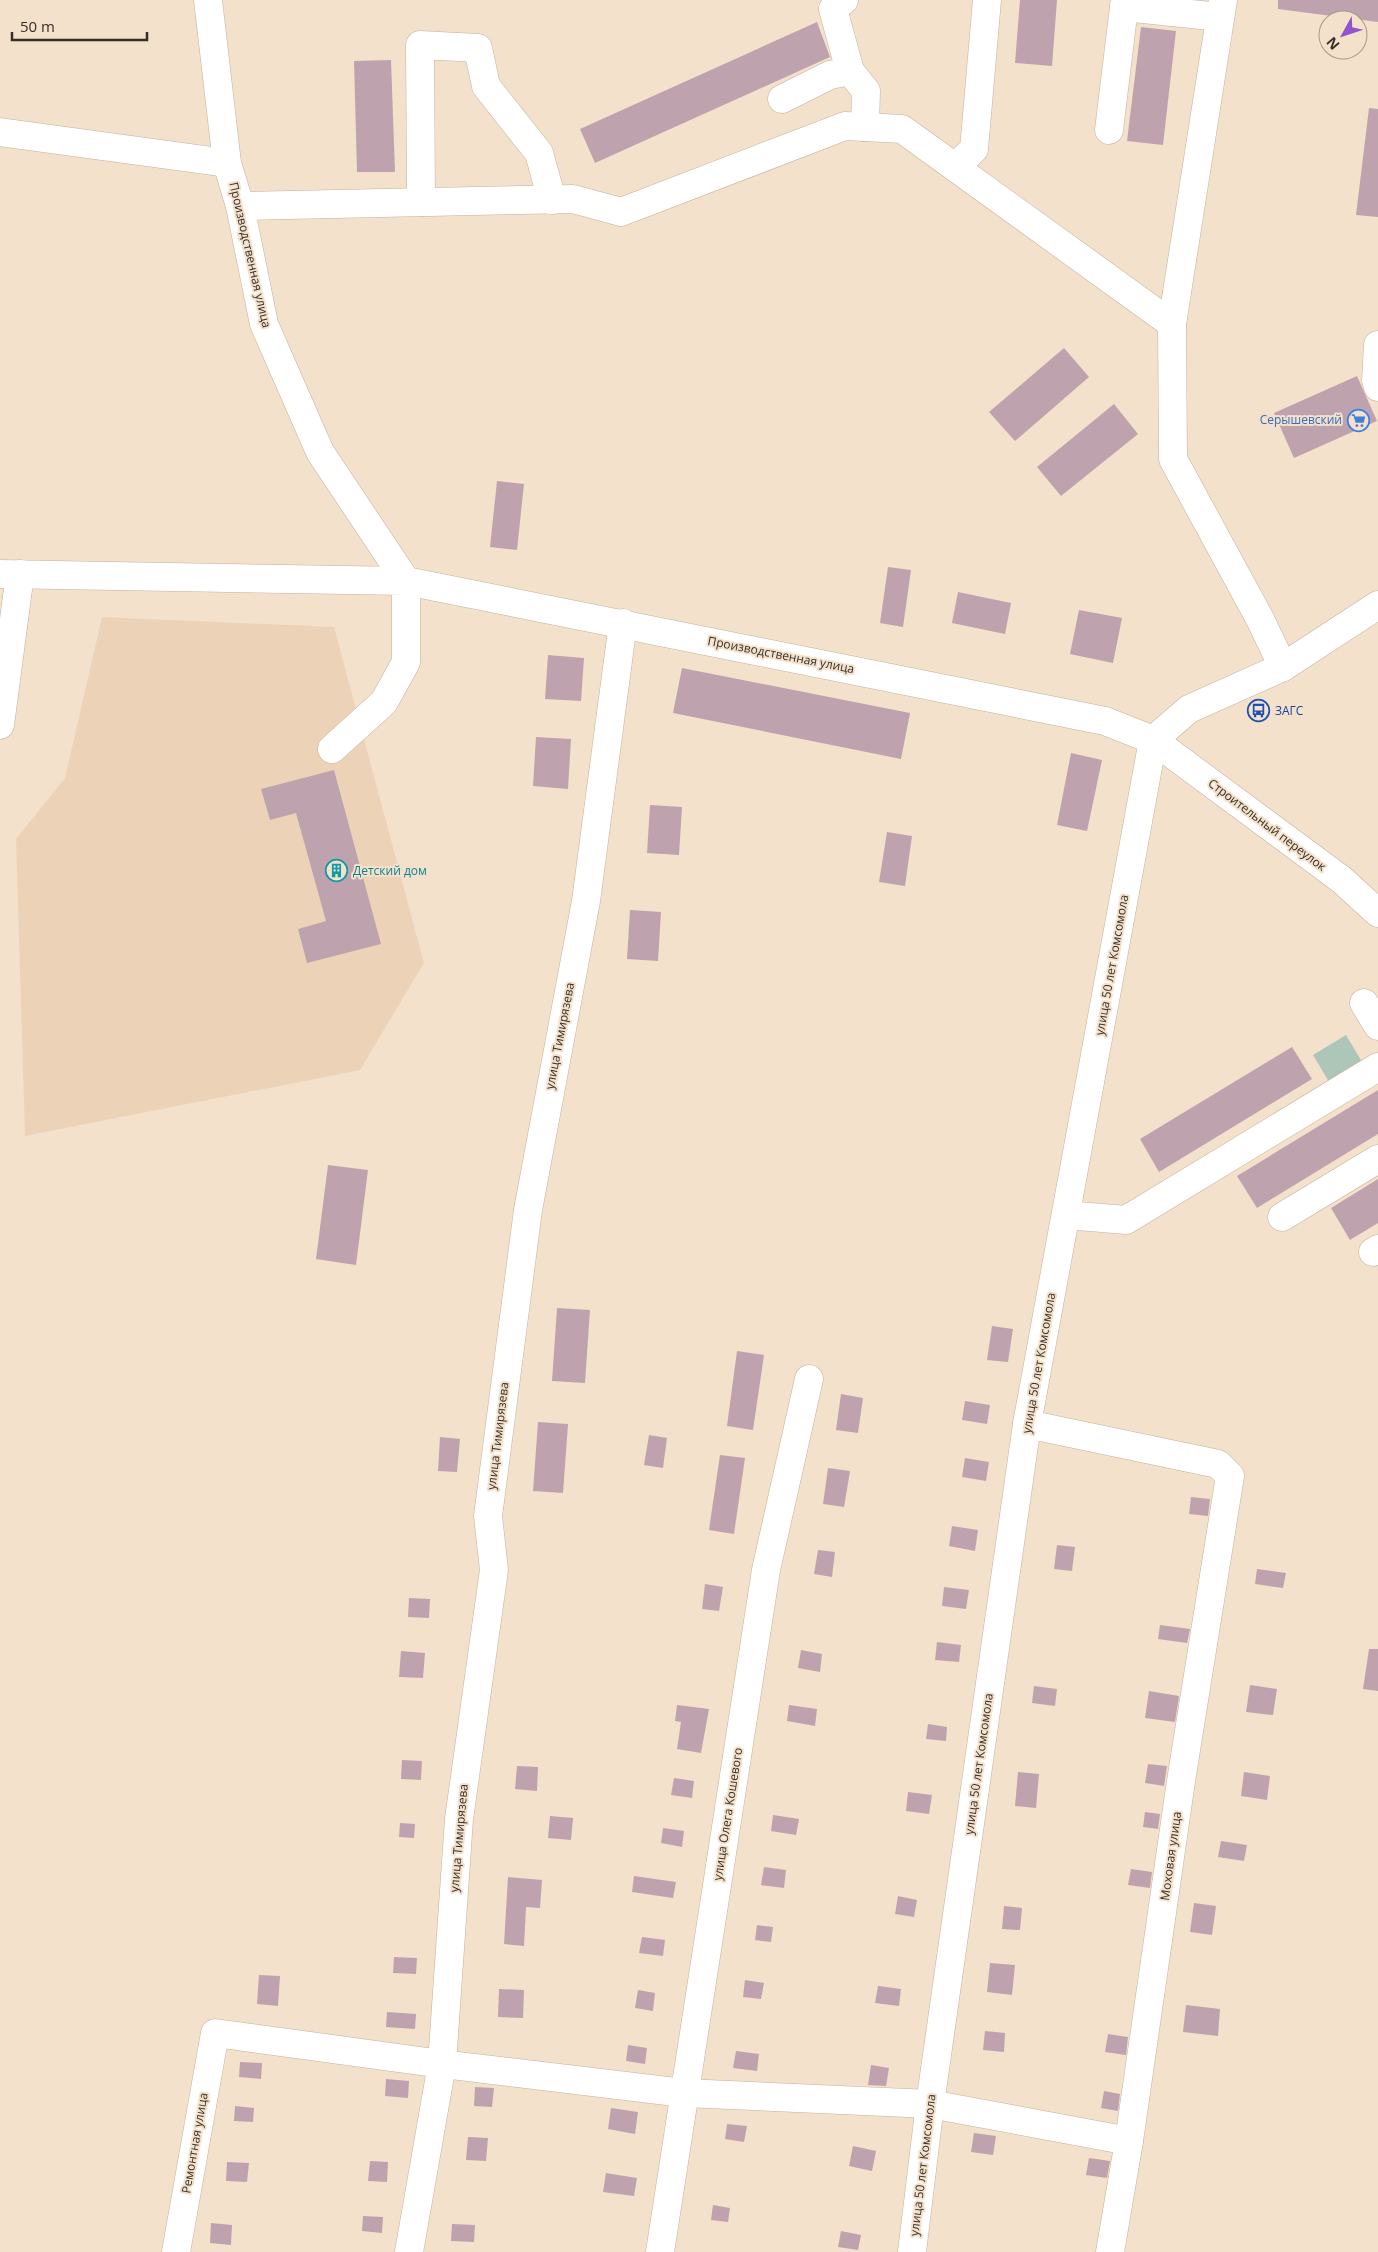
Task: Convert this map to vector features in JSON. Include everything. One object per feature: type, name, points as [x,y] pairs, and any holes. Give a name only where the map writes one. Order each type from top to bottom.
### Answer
[{"type":"street","name":"Производственная улица","points":[[208,0],[227,163],[240,206],[264,324],[320,452],[406,581]]},
{"type":"street","points":[[844,0],[833,9],[850,71],[866,91],[865,127]]},
{"type":"street","points":[[955,167],[974,149],[987,0]]},
{"type":"street","points":[[1109,130],[1125,4],[1221,8],[1172,324],[1173,459],[1260,619],[1283,667]]},
{"type":"street","points":[[421,202],[420,45],[478,48],[486,86],[538,153],[552,200]]},
{"type":"street","points":[[782,98],[830,75],[850,71]]},
{"type":"street","points":[[240,206],[574,199],[621,212],[845,126],[902,129],[1172,324]]},
{"type":"street","points":[[0,132],[227,163]]},
{"type":"street","points":[[1377,382],[1378,344]]},
{"type":"street","name":"Производственная улица","points":[[10,574],[406,581],[1105,721],[1153,740]]},
{"type":"street","points":[[0,725],[10,574]]},
{"type":"street","points":[[332,749],[384,702],[406,662],[406,581]]},
{"type":"street","points":[[1153,740],[1189,709],[1283,667],[1378,605]]},
{"type":"street","name":"улица Тимирязева","points":[[409,2252],[442,2064],[459,1819],[494,1570],[488,1516],[528,1210],[586,901],[623,623]]},
{"type":"street","name":"Строительный переулок","points":[[1153,740],[1342,880],[1378,913]]},
{"type":"street","name":"улица 50 лет Комсомола","points":[[912,2252],[930,2104],[1027,1424],[1153,740]]},
{"type":"street","points":[[1342,880],[1378,883]]},
{"type":"street","points":[[1364,1003],[1378,1026]]},
{"type":"street","points":[[1066,1215],[1126,1220],[1378,1067]]},
{"type":"street","points":[[1282,1217],[1378,1159]]},
{"type":"street","name":"улица Олега Кошевого","points":[[660,2252],[766,1570],[809,1379]]},
{"type":"street","name":"Моховая улица","points":[[1027,1424],[1218,1464],[1230,1476],[1181,1781],[1129,2141],[1110,2252]]},
{"type":"street","name":"Ремонтная улица","points":[[176,2252],[215,2033],[442,2064]]},
{"type":"street","points":[[442,2064],[684,2093],[930,2104],[1129,2141]]},
{"type":"shaded area","points":[[102,617],[334,627],[424,963],[360,1070],[25,1136],[16,839],[65,778]]},
{"type":"green space","points":[[1346,1035],[1365,1067],[1332,1087],[1313,1055]]},
{"type":"building","points":[[1020,0],[1057,0],[1052,66],[1015,63]]},
{"type":"building","points":[[1278,0],[1378,0],[1378,22],[1368,21],[1368,10],[1318,10],[1318,14],[1278,9]]},
{"type":"building","points":[[817,22],[830,57],[595,163],[580,129]]},
{"type":"building","points":[[1141,27],[1176,31],[1163,145],[1127,141]]},
{"type":"building","points":[[391,60],[395,172],[357,172],[354,61]]},
{"type":"building","points":[[1369,108],[1378,109],[1378,217],[1356,215]]},
{"type":"building","points":[[1064,348],[1089,377],[1015,441],[989,412]]},
{"type":"building","points":[[1357,376],[1377,421],[1294,458],[1274,413]]},
{"type":"building","points":[[1114,404],[1138,434],[1061,496],[1037,467]]},
{"type":"building","points":[[497,481],[524,484],[517,550],[490,547]]},
{"type":"building","points":[[888,567],[911,570],[903,627],[880,623]]},
{"type":"building","points":[[958,592],[1011,603],[1005,634],[952,623]]},
{"type":"building","points":[[1079,610],[1122,618],[1113,663],[1070,654]]},
{"type":"building","points":[[548,655],[584,658],[581,701],[545,699]]},
{"type":"building","points":[[682,668],[910,713],[901,759],[673,713]]},
{"type":"building","points":[[536,737],[571,739],[568,789],[533,786]]},
{"type":"building","points":[[1071,753],[1102,760],[1087,831],[1057,825]]},
{"type":"building","name":"Детский дом","points":[[334,770],[381,944],[307,963],[298,929],[326,921],[296,813],[270,820],[261,789]]},
{"type":"building","points":[[650,805],[682,807],[679,855],[647,853]]},
{"type":"building","points":[[887,832],[912,836],[905,886],[879,882]]},
{"type":"building","points":[[630,910],[661,912],[658,961],[627,959]]},
{"type":"building","points":[[1292,1047],[1312,1079],[1159,1172],[1140,1139]]},
{"type":"building","points":[[1378,1090],[1378,1134],[1257,1208],[1237,1176]]},
{"type":"building","points":[[328,1165],[368,1170],[356,1265],[316,1259]]},
{"type":"building","points":[[1378,1179],[1378,1223],[1350,1240],[1331,1208]]},
{"type":"building","points":[[557,1308],[590,1310],[585,1383],[552,1381]]},
{"type":"building","points":[[992,1326],[1013,1329],[1008,1362],[987,1360]]},
{"type":"building","points":[[737,1351],[764,1355],[753,1430],[727,1426]]},
{"type":"building","points":[[841,1394],[863,1398],[858,1433],[836,1430]]},
{"type":"building","points":[[965,1401],[990,1405],[987,1424],[962,1420]]},
{"type":"building","points":[[538,1422],[568,1424],[563,1493],[533,1491]]},
{"type":"building","points":[[649,1435],[667,1438],[663,1468],[644,1465]]},
{"type":"building","points":[[440,1437],[460,1439],[457,1472],[438,1471]]},
{"type":"building","points":[[720,1455],[745,1458],[734,1534],[709,1530]]},
{"type":"building","points":[[965,1458],[989,1462],[986,1481],[962,1477]]},
{"type":"building","points":[[828,1468],[850,1471],[844,1507],[823,1504]]},
{"type":"building","points":[[1191,1497],[1210,1499],[1208,1516],[1189,1514]]},
{"type":"building","points":[[952,1526],[978,1530],[975,1551],[949,1546]]},
{"type":"building","points":[[1057,1545],[1075,1547],[1072,1571],[1054,1569]]},
{"type":"building","points":[[818,1550],[835,1552],[832,1577],[814,1574]]},
{"type":"building","points":[[1257,1569],[1286,1573],[1283,1588],[1255,1584]]},
{"type":"building","points":[[705,1584],[723,1587],[719,1611],[702,1609]]},
{"type":"building","points":[[944,1587],[969,1590],[966,1609],[942,1606]]},
{"type":"building","points":[[409,1598],[430,1599],[429,1618],[408,1617]]},
{"type":"building","points":[[1160,1625],[1190,1629],[1187,1643],[1158,1639]]},
{"type":"building","points":[[937,1642],[961,1645],[959,1662],[935,1660]]},
{"type":"building","points":[[1369,1649],[1378,1649],[1378,1691],[1363,1689]]},
{"type":"building","points":[[801,1650],[822,1654],[820,1672],[798,1668]]},
{"type":"building","points":[[401,1651],[425,1653],[423,1678],[399,1677]]},
{"type":"building","points":[[1250,1685],[1277,1689],[1273,1715],[1246,1712]]},
{"type":"building","points":[[1034,1686],[1057,1689],[1055,1706],[1032,1703]]},
{"type":"building","points":[[1149,1691],[1179,1696],[1175,1722],[1145,1718]]},
{"type":"building","points":[[677,1705],[709,1709],[701,1753],[677,1749],[681,1722],[675,1721]]},
{"type":"building","points":[[789,1705],[817,1709],[815,1726],[787,1721]]},
{"type":"building","points":[[928,1724],[947,1727],[946,1741],[926,1739]]},
{"type":"building","points":[[402,1760],[422,1761],[421,1780],[401,1779]]},
{"type":"building","points":[[1148,1764],[1167,1766],[1164,1786],[1145,1783]]},
{"type":"building","points":[[517,1766],[538,1767],[537,1791],[515,1789]]},
{"type":"building","points":[[1018,1772],[1039,1774],[1036,1808],[1015,1806]]},
{"type":"building","points":[[1244,1772],[1270,1776],[1267,1800],[1241,1796]]},
{"type":"building","points":[[674,1778],[694,1781],[692,1798],[671,1795]]},
{"type":"building","points":[[908,1792],[932,1795],[929,1814],[906,1811]]},
{"type":"building","points":[[1145,1812],[1160,1814],[1158,1829],[1143,1827]]},
{"type":"building","points":[[773,1815],[799,1819],[796,1835],[771,1831]]},
{"type":"building","points":[[550,1816],[573,1818],[571,1840],[548,1838]]},
{"type":"building","points":[[400,1823],[415,1824],[414,1838],[399,1837]]},
{"type":"building","points":[[663,1828],[684,1831],[682,1847],[661,1843]]},
{"type":"building","points":[[1221,1841],[1247,1845],[1244,1861],[1218,1857]]},
{"type":"building","points":[[764,1867],[786,1870],[784,1888],[761,1885]]},
{"type":"building","points":[[1131,1869],[1152,1872],[1150,1888],[1128,1885]]},
{"type":"building","points":[[634,1876],[676,1882],[673,1898],[632,1892]]},
{"type":"building","points":[[508,1877],[542,1880],[540,1908],[526,1907],[524,1946],[504,1944]]},
{"type":"building","points":[[898,1896],[917,1900],[914,1917],[895,1914]]},
{"type":"building","points":[[1194,1903],[1216,1906],[1212,1935],[1190,1932]]},
{"type":"building","points":[[1004,1906],[1022,1908],[1020,1930],[1002,1929]]},
{"type":"building","points":[[757,1925],[773,1927],[771,1942],[755,1940]]},
{"type":"building","points":[[642,1937],[665,1940],[663,1956],[639,1953]]},
{"type":"building","points":[[394,1957],[417,1958],[416,1974],[393,1973]]},
{"type":"building","points":[[990,1963],[1015,1965],[1012,1995],[987,1992]]},
{"type":"building","points":[[259,1975],[280,1976],[278,2006],[257,2004]]},
{"type":"building","points":[[745,1980],[764,1983],[761,1999],[743,1997]]},
{"type":"building","points":[[878,1986],[901,1989],[899,2006],[875,2003]]},
{"type":"building","points":[[499,1989],[524,1990],[523,2018],[498,2017]]},
{"type":"building","points":[[638,1990],[655,1993],[653,2011],[635,2008]]},
{"type":"building","points":[[1186,2005],[1220,2009],[1218,2036],[1183,2032]]},
{"type":"building","points":[[387,2012],[416,2014],[415,2029],[386,2027]]},
{"type":"building","points":[[985,2031],[1005,2033],[1004,2052],[983,2050]]},
{"type":"building","points":[[1108,2034],[1128,2037],[1126,2055],[1105,2052]]},
{"type":"building","points":[[628,2045],[647,2048],[645,2064],[626,2061]]},
{"type":"building","points":[[736,2051],[759,2054],[757,2071],[733,2068]]},
{"type":"building","points":[[240,2062],[262,2063],[261,2079],[239,2077]]},
{"type":"building","points":[[871,2065],[889,2068],[886,2086],[868,2085]]},
{"type":"building","points":[[386,2079],[409,2081],[408,2098],[385,2096]]},
{"type":"building","points":[[475,2087],[494,2088],[492,2107],[474,2106]]},
{"type":"building","points":[[1104,2091],[1120,2094],[1118,2111],[1101,2108]]},
{"type":"building","points":[[235,2106],[254,2108],[253,2122],[234,2121]]},
{"type":"building","points":[[611,2108],[638,2112],[635,2134],[608,2129]]},
{"type":"building","points":[[727,2124],[747,2126],[744,2142],[725,2139]]},
{"type":"building","points":[[974,2133],[996,2136],[993,2155],[971,2152]]},
{"type":"building","points":[[468,2137],[488,2138],[486,2161],[466,2160]]},
{"type":"building","points":[[853,2146],[876,2151],[872,2171],[849,2166]]},
{"type":"building","points":[[1089,2158],[1110,2161],[1107,2178],[1086,2175]]},
{"type":"building","points":[[370,2161],[388,2162],[387,2182],[368,2181]]},
{"type":"building","points":[[227,2162],[249,2163],[247,2182],[226,2181]]},
{"type":"building","points":[[606,2173],[637,2178],[634,2196],[603,2192]]},
{"type":"building","points":[[713,2205],[730,2208],[728,2222],[711,2220]]},
{"type":"building","points":[[363,2216],[383,2217],[382,2233],[362,2231]]},
{"type":"building","points":[[211,2223],[232,2225],[231,2245],[210,2243]]},
{"type":"building","points":[[452,2224],[475,2225],[474,2242],[451,2241]]},
{"type":"building","points":[[841,2231],[861,2235],[858,2250],[838,2247]]},
{"type":"place","name":"Серышевский","points":[[1358,420]]},
{"type":"place","name":"ЗАГС","points":[[1259,711]]},
{"type":"place","name":"Детский дом","points":[[337,871]]}]
